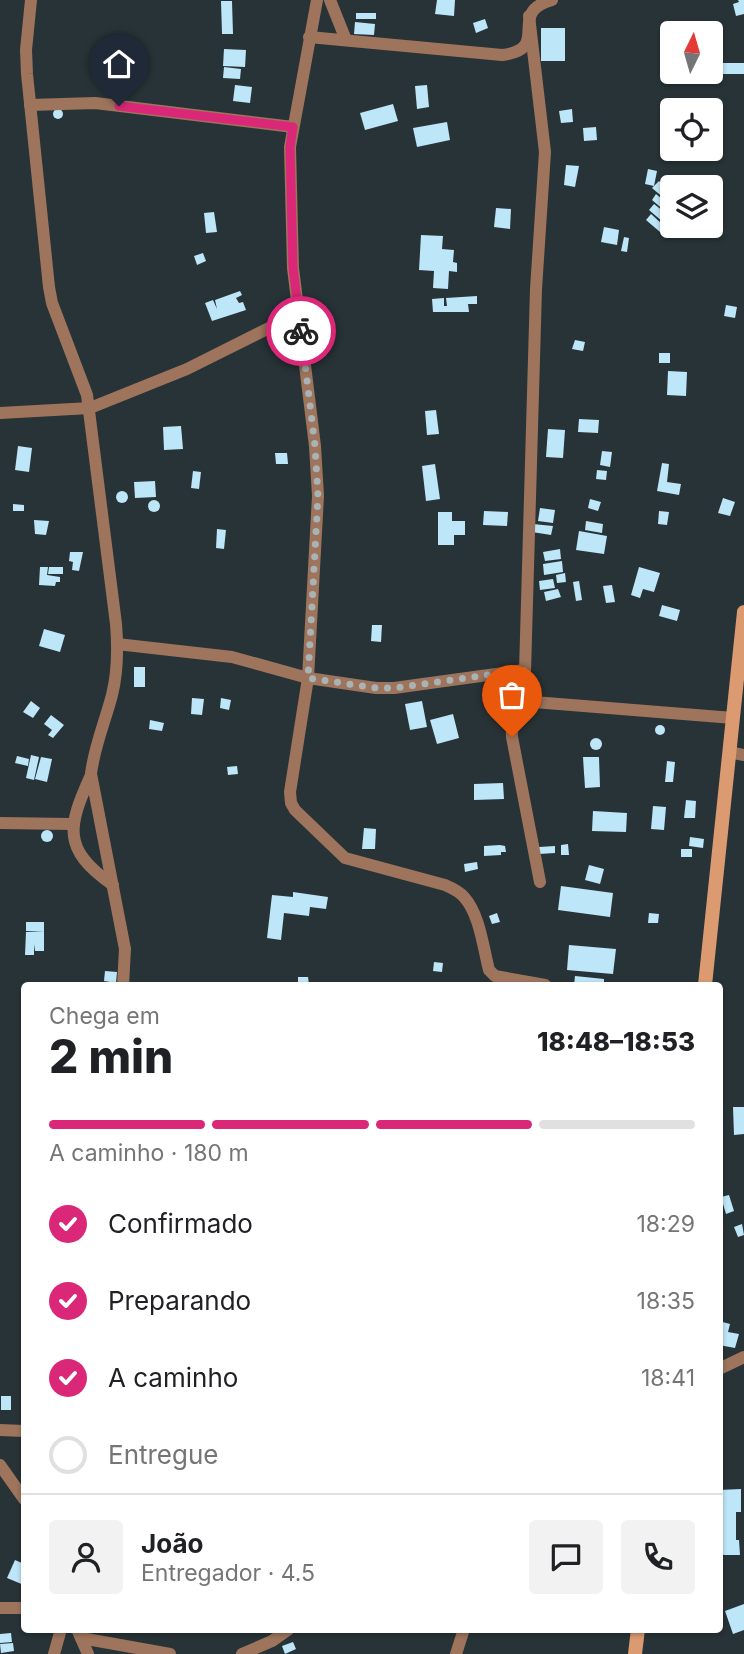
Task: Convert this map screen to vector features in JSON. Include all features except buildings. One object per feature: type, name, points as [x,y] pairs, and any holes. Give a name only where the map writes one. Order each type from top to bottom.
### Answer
[{"type":"main road","points":[[705,982],[737,753],[733,718],[744,612]]},
{"type":"main road","points":[[635,1654],[638,1633]]},
{"type":"street","points":[[31,0],[26,50],[49,288],[90,408],[117,644],[112,695],[93,756],[91,774],[72,824],[75,841],[85,861],[113,885]]},
{"type":"street","points":[[317,0],[290,147],[293,268],[315,446],[318,496],[308,678],[290,792],[291,803],[345,858],[445,885],[457,891],[474,914],[489,970],[495,976],[528,982]]},
{"type":"street","points":[[330,0],[346,40]]},
{"type":"street","points":[[309,37],[502,55],[523,50],[528,43],[529,16],[538,5],[552,0]]},
{"type":"street","points":[[524,706],[536,289],[545,152],[529,16]]},
{"type":"street","points":[[30,105],[95,103],[293,127]]},
{"type":"street","points":[[0,413],[90,408],[187,369],[299,313]]},
{"type":"street","points":[[117,644],[232,657],[308,678],[376,688],[394,688],[524,670]]},
{"type":"street","points":[[540,882],[512,737],[511,724],[524,706],[534,702],[733,718]]},
{"type":"street","points":[[91,774],[125,949],[123,982]]},
{"type":"street","points":[[0,823],[72,824]]},
{"type":"street","points":[[723,1367],[744,1357]]},
{"type":"street","points":[[0,1430],[21,1431]]},
{"type":"street","points":[[0,1465],[21,1495]]},
{"type":"street","points":[[0,1608],[21,1608]]},
{"type":"street","points":[[54,1654],[60,1633]]},
{"type":"street","points":[[242,1654],[283,1633]]},
{"type":"street","points":[[456,1654],[463,1633]]},
{"type":"street","points":[[79,1634],[88,1654]]},
{"type":"street","points":[[79,1634],[170,1654]]},
{"type":"way so far","points":[[301,331],[315,446],[318,496],[308,678],[394,688],[524,670],[524,706],[511,724],[512,737]]},
{"type":"route","points":[[119,106],[293,127],[290,147],[293,268],[301,331]]}]
